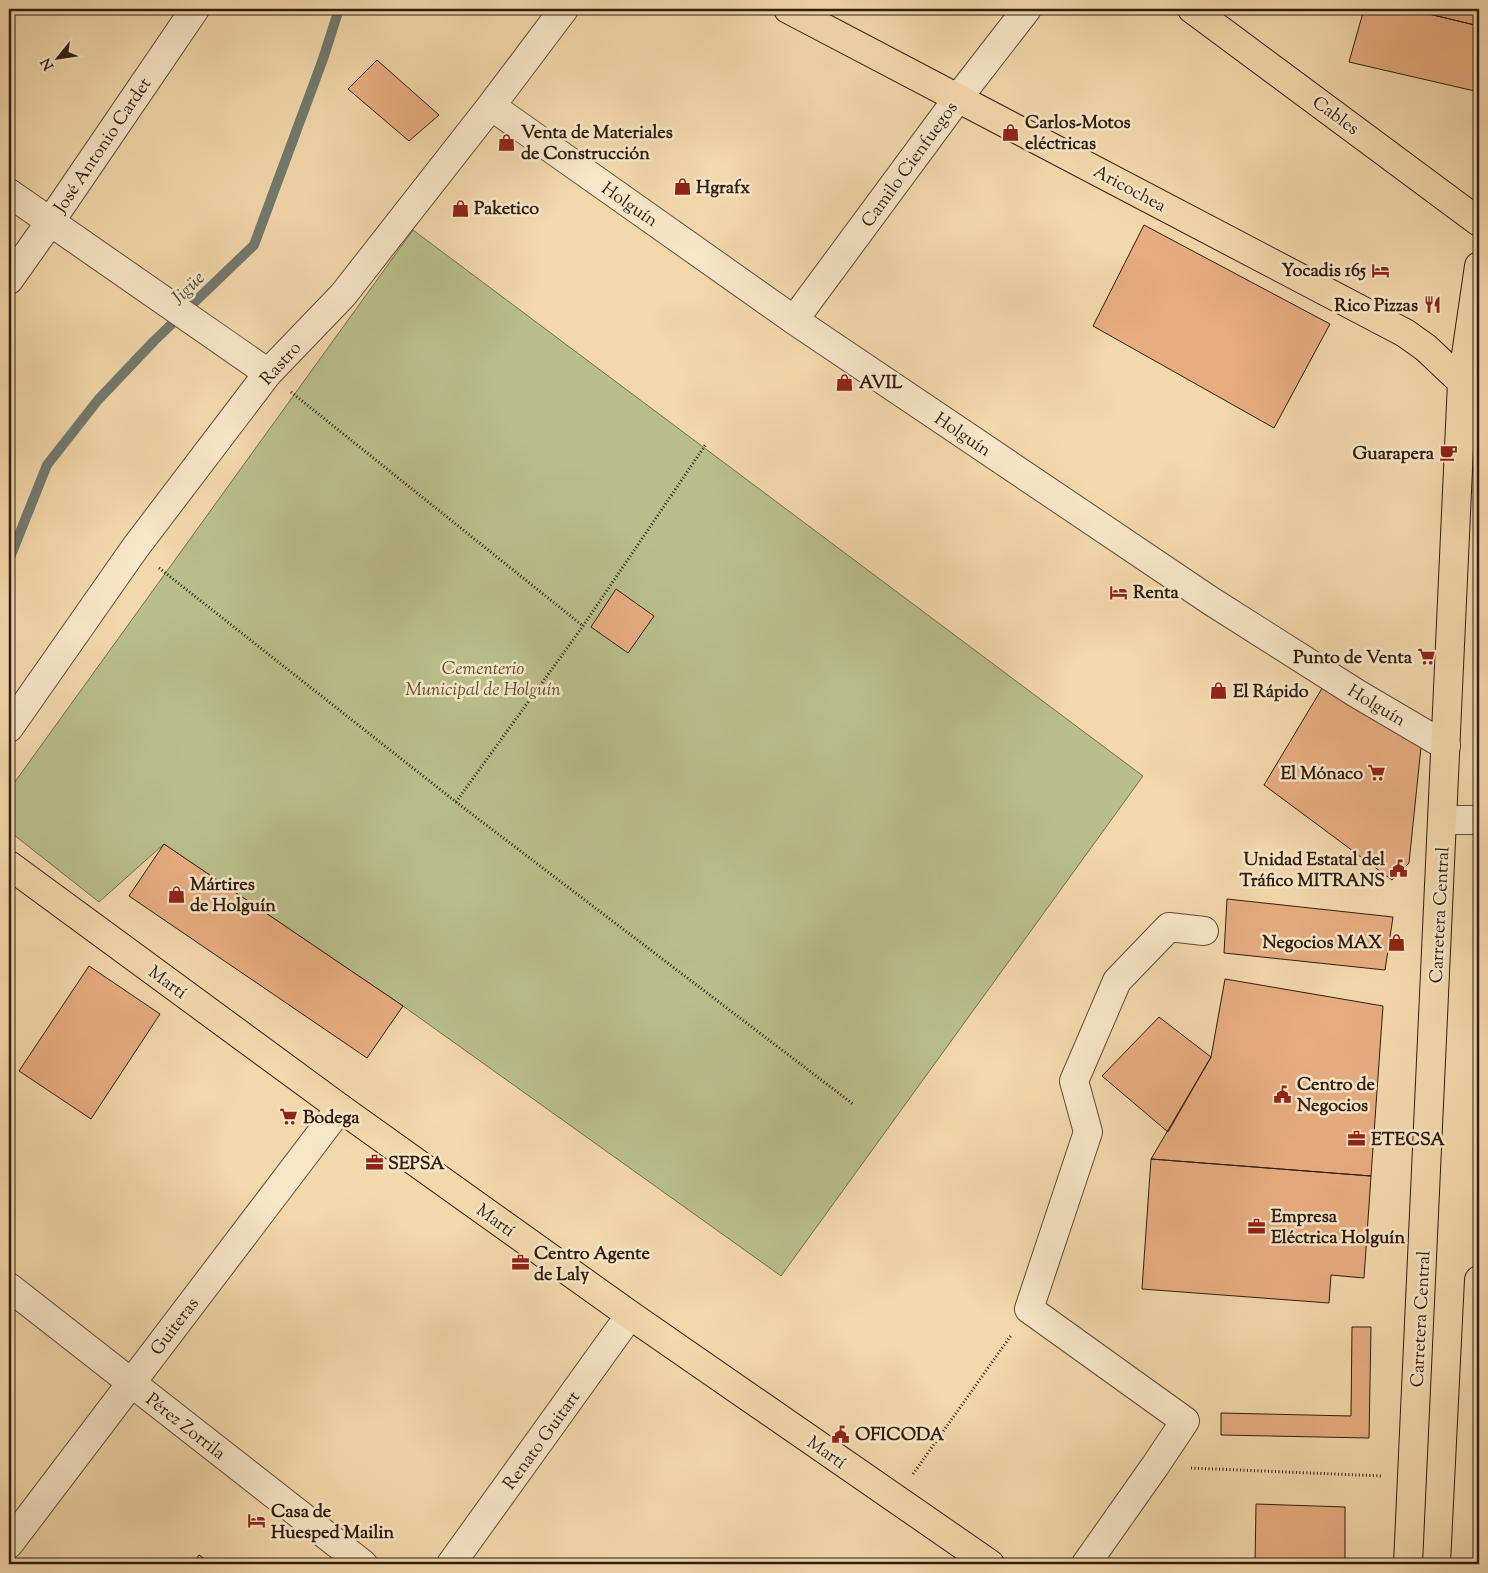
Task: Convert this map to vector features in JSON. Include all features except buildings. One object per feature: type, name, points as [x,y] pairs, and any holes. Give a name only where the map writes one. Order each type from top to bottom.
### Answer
[{"type":"main road","name":"Aricochea","points":[[788,9],[1404,333],[1426,348],[1462,382]]},
{"type":"main road","name":"Cables","points":[[1192,9],[1479,222]]},
{"type":"main road","name":"Carretera Central","points":[[1408,1564],[1462,382],[1479,266]]},
{"type":"main road","name":"Martí","points":[[9,865],[340,1108],[630,1315],[990,1564]]},
{"type":"main road","points":[[1465,1564],[1479,1280]]},
{"type":"street","name":"José Antonio Cardet","points":[[9,280],[195,9]]},
{"type":"street","name":"Rastro","points":[[9,728],[135,548],[268,374],[343,295],[491,106],[564,9]]},
{"type":"street","name":"Camilo Cienfuegos","points":[[794,320],[958,98],[1027,9]]},
{"type":"street","name":"Holguín","points":[[491,106],[794,320],[1211,601],[1356,693],[1446,746]]},
{"type":"street","points":[[9,193],[268,374]]},
{"type":"street","points":[[1443,820],[1479,820]]},
{"type":"street","points":[[1086,1564],[1185,1421],[1029,1309],[1088,1132],[1074,1081],[1117,981],[1169,927],[1204,931]]},
{"type":"street","name":"Guiteras","points":[[9,1544],[340,1108]]},
{"type":"street","name":"Pérez Zorrila","points":[[9,1287],[363,1564]]},
{"type":"street","name":"Renato Guitart","points":[[451,1564],[630,1315]]},
{"type":"path","points":[[268,374],[583,626]]},
{"type":"path","points":[[456,802],[583,626],[706,444]]},
{"type":"path","points":[[135,548],[456,802],[853,1104]]},
{"type":"path","points":[[895,1499],[1029,1309]]},
{"type":"path","points":[[1155,1466],[1412,1477]]},
{"type":"green space","name":"Cementerio Municipal de Holguín","points":[[413,230],[1143,776],[781,1276],[403,1006],[164,844],[99,902],[9,831],[9,790]]},
{"type":"waterway","name":"Jigüe","points":[[9,560],[47,465],[98,400],[154,341],[254,245],[323,59],[339,9]]},
{"type":"place","name":"Carlos-Motos eléctricas","points":[[1011,132]]},
{"type":"place","name":"Venta de Materiales de Construcción","points":[[507,142]]},
{"type":"place","name":"Hgrafx","points":[[682,187]]},
{"type":"place","name":"Paketico","points":[[460,208]]},
{"type":"place","name":"Yocadis 165","points":[[1380,270]]},
{"type":"place","name":"Rico Pizzas","points":[[1432,305]]},
{"type":"place","name":"AVIL","points":[[845,382]]},
{"type":"place","name":"Guarapera","points":[[1448,453]]},
{"type":"place","name":"Renta","points":[[1119,592]]},
{"type":"place","name":"Punto de Venta","points":[[1426,657]]},
{"type":"place","name":"El Rápido","points":[[1219,691]]},
{"type":"place","name":"El Mónaco","points":[[1377,773]]},
{"type":"place","name":"Unidad Estatal del Tráfico MITRANS","points":[[1399,869]]},
{"type":"place","name":"Mártires de Holguín","points":[[176,894]]},
{"type":"place","name":"Negocios MAX","points":[[1396,942]]},
{"type":"place","name":"Centro de Negocios","points":[[1283,1094]]},
{"type":"place","name":"Bodega","points":[[289,1117]]},
{"type":"place","name":"ETECSA","points":[[1357,1139]]},
{"type":"place","name":"SEPSA","points":[[374,1163]]},
{"type":"place","name":"Empresa Eléctrica Holguín","points":[[1257,1226]]},
{"type":"place","name":"Centro Agente de Laly","points":[[520,1263]]},
{"type":"place","name":"OFICODA","points":[[841,1434]]},
{"type":"place","name":"Casa de Huesped Mailin","points":[[257,1521]]}]
